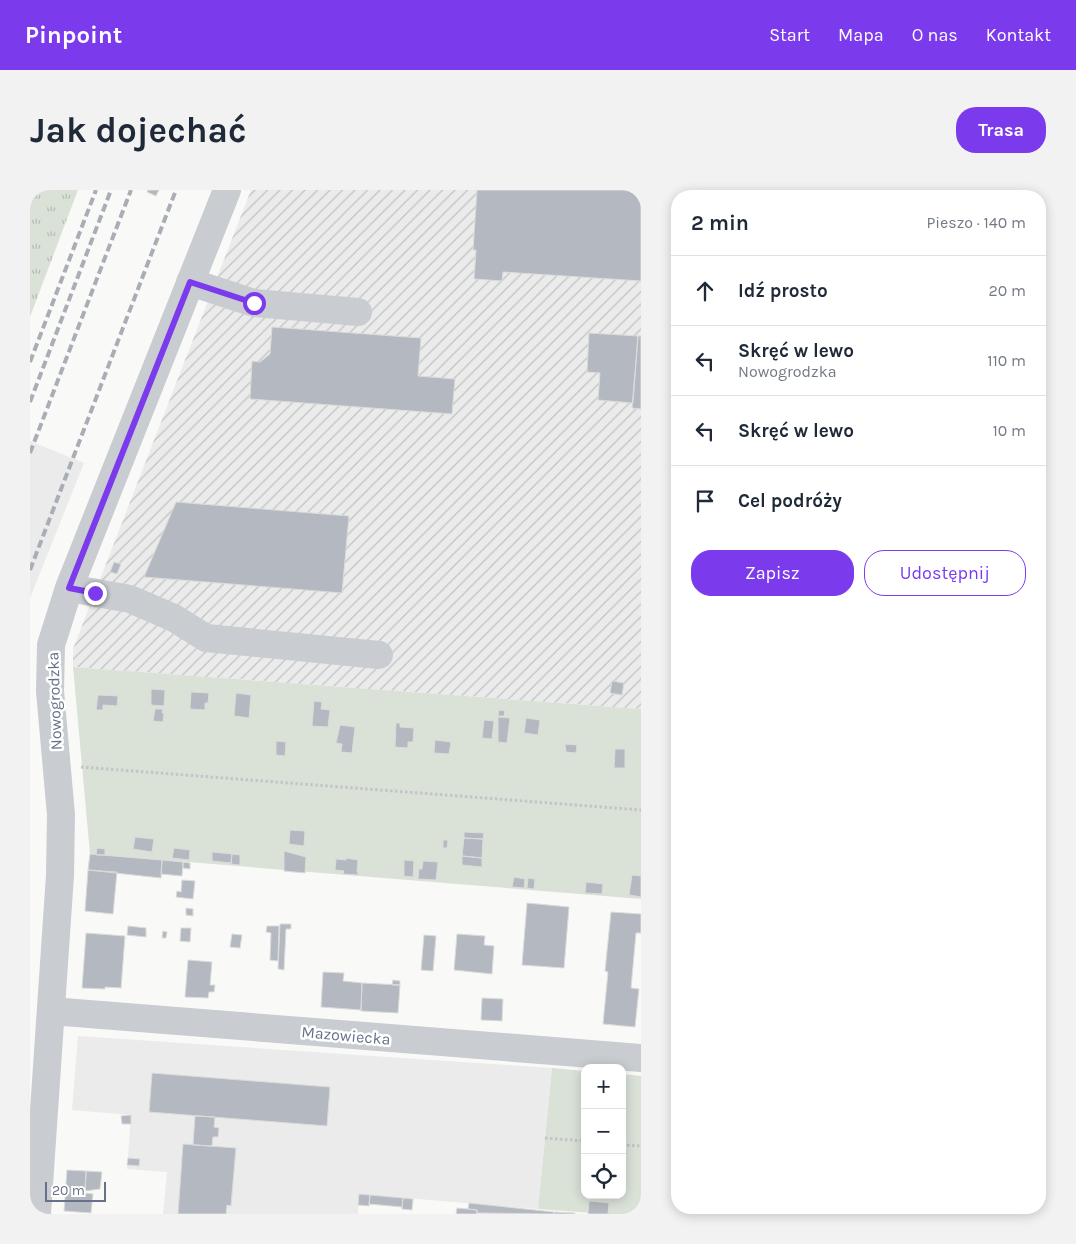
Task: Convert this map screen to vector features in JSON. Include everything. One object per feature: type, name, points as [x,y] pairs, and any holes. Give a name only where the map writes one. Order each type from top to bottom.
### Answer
[{"type":"street","name":"Nowogrodzka","points":[[37,1214],[60,875],[61,815],[50,691],[51,646],[69,588],[227,190]]},
{"type":"street","points":[[190,282],[254,303],[358,312]]},
{"type":"street","points":[[69,588],[130,599],[174,618],[206,638],[379,655]]},
{"type":"street","name":"Mazowiecka","points":[[51,1012],[641,1058]]},
{"type":"path","points":[[82,768],[641,810]]},
{"type":"path","points":[[545,1138],[581,1141]]},
{"type":"path","points":[[626,1145],[641,1146]]},
{"type":"shaded area","points":[[251,190],[641,190],[641,709],[73,667],[73,649]]},
{"type":"shaded area","points":[[30,441],[84,463],[30,598]]},
{"type":"shaded area","points":[[78,1036],[552,1068],[538,1209],[359,1194],[358,1214],[163,1214],[167,1172],[127,1169],[131,1115],[72,1110]]},
{"type":"green space","points":[[32,190],[78,190],[30,317],[30,195]]},
{"type":"green space","points":[[73,667],[641,709],[641,899],[90,854]]},
{"type":"green space","points":[[552,1068],[581,1071],[581,1199],[626,1199],[626,1074],[641,1076],[641,1214],[605,1214],[538,1209]]},
{"type":"building","points":[[148,190],[159,190],[156,196],[147,192]]},
{"type":"building","points":[[477,190],[641,190],[641,281],[503,272],[502,281],[474,279],[476,250],[473,250]]},
{"type":"building","points":[[272,327],[421,338],[418,376],[455,379],[452,414],[250,399],[252,361],[260,362],[270,354]]},
{"type":"building","points":[[589,333],[638,336],[633,403],[598,400],[600,373],[587,372]]},
{"type":"building","points":[[638,336],[641,336],[641,409],[632,408]]},
{"type":"building","points":[[176,502],[349,516],[342,593],[144,577]]},
{"type":"building","points":[[114,562],[121,564],[117,574],[110,572]]},
{"type":"building","points":[[612,681],[624,683],[622,695],[610,693]]},
{"type":"building","points":[[151,689],[165,690],[164,706],[151,705]]},
{"type":"building","points":[[191,692],[209,693],[208,703],[205,703],[205,710],[190,709]]},
{"type":"building","points":[[236,693],[251,695],[249,718],[234,716]]},
{"type":"building","points":[[98,695],[118,696],[117,706],[103,705],[103,710],[96,710]]},
{"type":"building","points":[[314,701],[322,702],[321,709],[330,710],[328,727],[312,726]]},
{"type":"building","points":[[155,709],[163,709],[163,722],[153,721]]},
{"type":"building","points":[[499,710],[505,711],[504,716],[498,716]]},
{"type":"building","points":[[498,717],[510,718],[507,743],[498,742]]},
{"type":"building","points":[[526,718],[540,720],[538,735],[524,733]]},
{"type":"building","points":[[484,720],[494,721],[492,739],[482,738]]},
{"type":"building","points":[[396,723],[400,723],[400,727],[414,728],[413,742],[408,742],[408,748],[395,747]]},
{"type":"building","points":[[340,725],[355,727],[352,753],[341,752],[342,744],[336,743]]},
{"type":"building","points":[[435,740],[451,742],[449,754],[434,753]]},
{"type":"building","points":[[276,741],[286,742],[285,756],[276,755]]},
{"type":"building","points":[[565,744],[577,745],[576,753],[566,752]]},
{"type":"building","points":[[615,749],[625,749],[625,768],[614,768]]},
{"type":"building","points":[[290,830],[305,831],[304,846],[289,844]]},
{"type":"building","points":[[464,832],[484,833],[483,839],[464,838]]},
{"type":"building","points":[[135,837],[154,839],[152,852],[133,849]]},
{"type":"building","points":[[464,838],[483,839],[482,858],[462,856]]},
{"type":"building","points":[[443,840],[448,840],[447,848],[443,848]]},
{"type":"building","points":[[97,848],[105,849],[105,855],[96,855]]},
{"type":"building","points":[[174,848],[190,850],[189,860],[172,858]]},
{"type":"building","points":[[284,851],[306,857],[305,873],[284,871]]},
{"type":"building","points":[[212,852],[232,854],[231,863],[212,861]]},
{"type":"building","points":[[90,854],[162,860],[161,878],[88,870]]},
{"type":"building","points":[[232,854],[240,855],[240,865],[231,864]]},
{"type":"building","points":[[462,856],[482,858],[482,867],[462,865]]},
{"type":"building","points":[[346,858],[358,860],[358,875],[343,874],[344,871],[335,870],[336,859],[346,860]]},
{"type":"building","points":[[162,860],[183,862],[182,876],[161,874]]},
{"type":"building","points":[[404,860],[414,861],[413,877],[404,876]]},
{"type":"building","points":[[423,861],[438,862],[436,880],[418,879],[419,869],[422,869]]},
{"type":"building","points":[[183,862],[190,863],[190,869],[183,868]]},
{"type":"building","points":[[88,870],[117,872],[113,914],[85,911]]},
{"type":"building","points":[[632,875],[641,876],[641,897],[629,895]]},
{"type":"building","points":[[514,877],[525,879],[524,888],[512,887]]},
{"type":"building","points":[[528,878],[535,879],[534,889],[527,888]]},
{"type":"building","points":[[182,880],[195,881],[193,899],[176,897],[177,891],[181,892]]},
{"type":"building","points":[[586,882],[603,884],[602,894],[585,893]]},
{"type":"building","points":[[527,903],[569,907],[564,968],[522,965]]},
{"type":"building","points":[[186,908],[193,909],[193,916],[186,915]]},
{"type":"building","points":[[611,912],[641,914],[641,933],[636,933],[631,988],[639,989],[635,1027],[603,1024],[608,972],[605,971]]},
{"type":"building","points":[[280,924],[291,924],[291,929],[286,929],[284,970],[278,969]]},
{"type":"building","points":[[128,926],[146,928],[146,937],[127,935]]},
{"type":"building","points":[[267,926],[279,926],[278,961],[270,960],[271,933],[266,932]]},
{"type":"building","points":[[181,928],[191,928],[190,942],[180,941]]},
{"type":"building","points":[[163,931],[167,932],[166,938],[162,938]]},
{"type":"building","points":[[86,933],[125,936],[121,988],[82,988]]},
{"type":"building","points":[[232,934],[242,935],[240,948],[230,947]]},
{"type":"building","points":[[457,934],[485,936],[484,945],[494,946],[492,974],[454,970]]},
{"type":"building","points":[[424,935],[436,936],[433,971],[421,970]]},
{"type":"building","points":[[188,960],[212,962],[210,985],[215,985],[214,992],[209,992],[208,998],[185,997]]},
{"type":"building","points":[[323,972],[344,973],[343,981],[362,983],[361,1010],[321,1007]]},
{"type":"building","points":[[393,980],[400,981],[400,985],[392,985]]},
{"type":"building","points":[[362,983],[400,985],[398,1013],[361,1011]]},
{"type":"building","points":[[482,998],[503,999],[502,1021],[481,1020]]},
{"type":"building","points":[[152,1073],[330,1087],[327,1126],[149,1112]]},
{"type":"building","points":[[131,1115],[131,1124],[122,1124],[121,1116]]},
{"type":"building","points":[[195,1116],[215,1117],[214,1127],[219,1128],[218,1137],[213,1137],[212,1146],[193,1145]]},
{"type":"building","points":[[183,1144],[236,1148],[231,1206],[227,1205],[226,1214],[178,1214]]},
{"type":"building","points":[[128,1158],[140,1159],[139,1166],[127,1165]]},
{"type":"building","points":[[67,1170],[86,1171],[85,1193],[93,1194],[91,1213],[64,1211]]},
{"type":"building","points":[[86,1171],[102,1172],[100,1189],[85,1191]]},
{"type":"building","points":[[359,1194],[370,1195],[369,1206],[358,1205]]},
{"type":"building","points":[[370,1195],[403,1198],[402,1207],[369,1204]]},
{"type":"building","points":[[403,1198],[413,1199],[412,1210],[402,1209]]},
{"type":"building","points":[[589,1201],[609,1203],[608,1214],[588,1214]]},
{"type":"building","points":[[469,1203],[554,1212],[554,1214],[477,1213],[477,1210],[468,1209]]},
{"type":"building","points":[[457,1208],[477,1210],[477,1214],[456,1214]]},
{"type":"building","points":[[554,1212],[575,1213],[575,1214],[554,1214]]},
{"type":"railway","points":[[30,362],[96,190]]},
{"type":"railway","points":[[30,402],[111,190]]},
{"type":"railway","points":[[30,453],[131,190]]},
{"type":"railway","points":[[30,570],[176,190]]},
{"type":"route","points":[[95,593],[69,588],[190,282],[254,303]]}]
